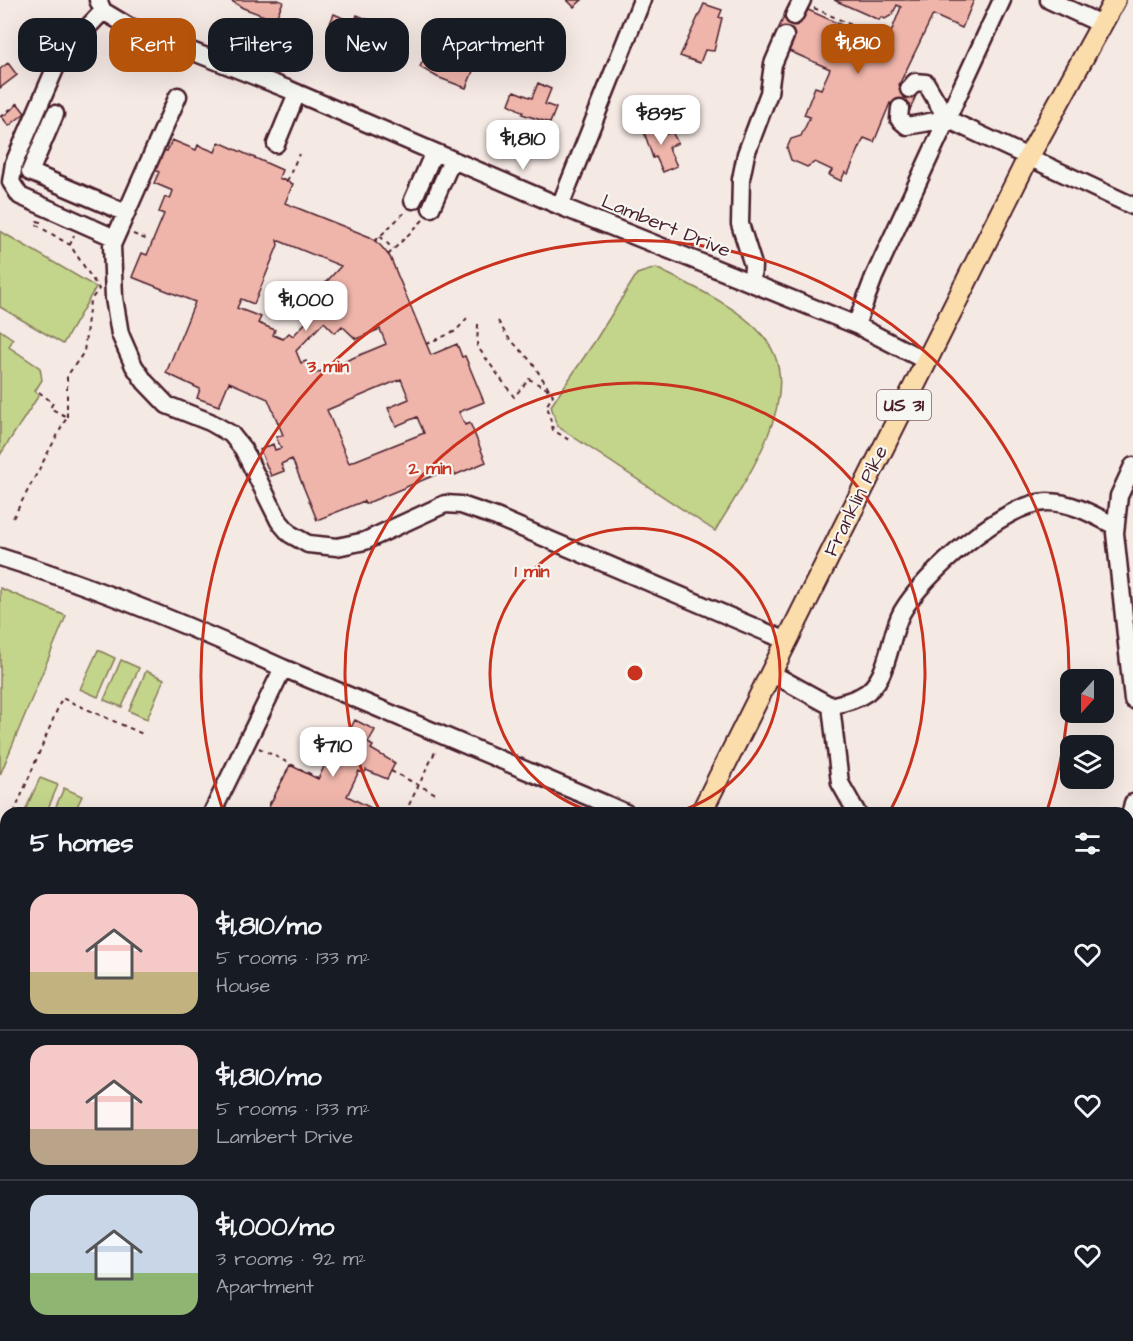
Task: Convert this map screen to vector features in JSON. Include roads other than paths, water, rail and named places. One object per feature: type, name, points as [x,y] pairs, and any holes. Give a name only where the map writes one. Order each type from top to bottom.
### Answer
[{"type":"main road","name":"Franklin Pike","points":[[704,807],[1028,158],[1115,0]]},
{"type":"street","points":[[560,206],[642,0]]},
{"type":"street","points":[[856,325],[874,277],[1002,0]]},
{"type":"street","points":[[1049,0],[1101,24]]},
{"type":"street","points":[[100,5],[58,62],[6,174],[20,196],[79,222],[120,226]]},
{"type":"street","name":"Lambert Drive","points":[[100,5],[128,26],[297,93],[560,206],[856,325],[926,361]]},
{"type":"street","points":[[752,283],[753,265],[740,224],[741,179],[749,148],[770,93],[773,64],[785,36]]},
{"type":"street","points":[[909,89],[915,82],[926,84],[947,119],[1133,206]]},
{"type":"street","points":[[276,144],[297,93]]},
{"type":"street","points":[[178,96],[112,244],[116,317],[120,334],[134,366],[157,396],[167,405],[220,426],[238,442],[279,521],[299,539],[325,548],[350,545],[377,537],[440,505],[456,503],[496,517],[787,641]]},
{"type":"street","points":[[900,108],[899,119],[907,126],[947,119]]},
{"type":"street","points":[[55,114],[30,172],[120,226]]},
{"type":"street","points":[[411,204],[434,152]]},
{"type":"street","points":[[429,212],[452,160]]},
{"type":"street","points":[[1133,466],[1119,496],[1115,526],[1133,700]]},
{"type":"street","points":[[771,673],[831,706],[862,696],[880,676],[900,618],[913,597],[949,561],[1005,514],[1026,505],[1054,502],[1074,506],[1115,526]]},
{"type":"street","points":[[0,557],[72,579],[182,623],[601,807]]},
{"type":"street","points":[[215,807],[284,668]]},
{"type":"street","points":[[831,706],[840,783],[854,807]]}]
